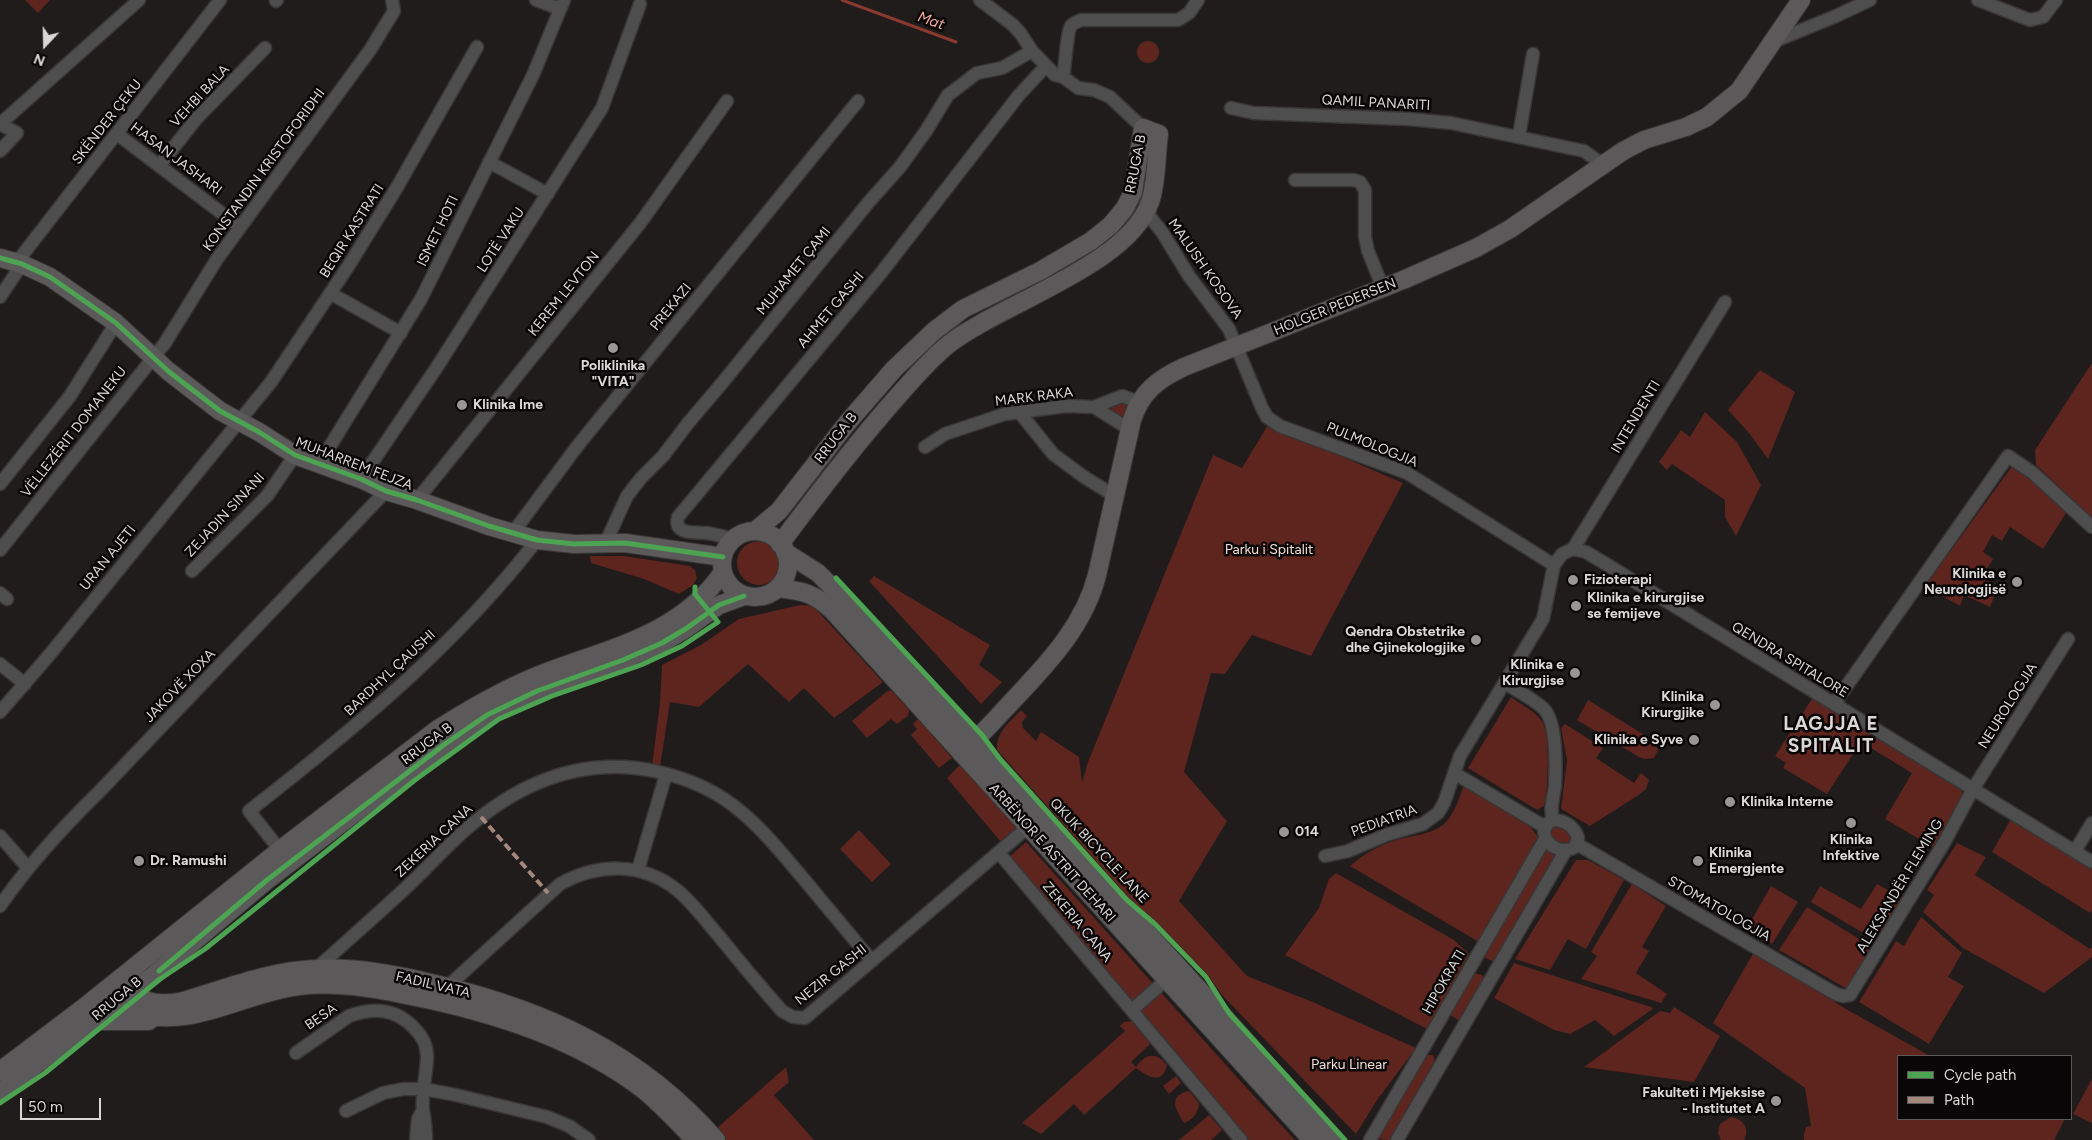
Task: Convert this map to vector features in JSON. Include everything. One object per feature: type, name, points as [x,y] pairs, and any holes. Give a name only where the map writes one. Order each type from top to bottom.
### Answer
[{"type":"main road","name":"HOLGER PEDERSEN","points":[[968,748],[1037,675],[1076,625],[1092,593],[1130,430],[1139,402],[1149,389],[1165,376],[1457,257],[1493,239],[1549,203],[1602,164],[1644,140],[1686,127],[1707,117],[1726,104],[1739,91],[1775,40],[1800,0]]},
{"type":"main road","name":"RRUGA B","points":[[755,532],[779,511],[848,422],[894,370],[934,331],[963,309],[1040,271],[1091,241],[1111,224],[1125,208],[1132,192],[1143,128],[1159,134],[1151,202],[1146,212],[1125,237],[1104,255],[1050,288],[977,326],[948,345],[909,384],[863,435],[783,548]]},
{"type":"main road","name":"MUHARREM FEJZA","points":[[13,261],[50,277],[116,323],[153,357],[220,411],[259,432],[295,455],[361,479],[386,491],[512,534],[537,540],[574,544],[625,543],[723,565]]},
{"type":"main road","points":[[755,532],[770,535],[783,548],[787,571],[784,580],[778,588],[760,597],[744,596],[730,586],[723,565],[726,547],[744,533],[755,532]]},
{"type":"main road","name":"ARBËNOR E ASTRIT DEHARI","points":[[783,548],[818,573],[829,584],[968,748],[1028,827],[1312,1140]]},
{"type":"main road","name":"RRUGA B","points":[[0,1071],[109,988],[280,850],[438,729],[459,715],[533,678],[617,648],[652,632],[678,617],[710,591],[723,565]]},
{"type":"main road","name":"ARBËNOR E ASTRIT DEHARI","points":[[778,588],[805,592],[824,603],[968,748],[1224,1017],[1334,1140]]},
{"type":"main road","name":"RRUGA B","points":[[0,1092],[125,998],[268,880],[445,744],[487,715],[537,691],[623,660],[662,643],[719,606],[744,596]]},
{"type":"main road","name":"FADIL VATA","points":[[181,1009],[248,980],[318,968],[394,975],[447,986],[520,1008],[566,1027],[609,1050],[646,1074],[662,1087],[716,1140]]},
{"type":"main road","points":[[94,1021],[164,1021],[181,1009],[160,997],[154,987],[154,975]]},
{"type":"main road","name":"FADIL VATA","points":[[109,988],[125,998],[136,1013],[150,1016],[277,990],[318,985],[365,988],[441,1002],[515,1022],[577,1048],[622,1075],[645,1092],[695,1140]]},
{"type":"street","points":[[0,151],[17,133],[0,124],[139,0]]},
{"type":"street","name":"SKËNDER ÇEKU","points":[[0,297],[13,261],[117,134],[220,0]]},
{"type":"street","name":"KONSTANDIN KRISTOFORIDHI","points":[[153,357],[165,342],[240,227],[370,50],[394,11],[392,0]]},
{"type":"street","points":[[536,0],[562,4]]},
{"type":"street","points":[[980,0],[1013,25],[1032,51],[1055,75],[1063,77],[1078,88],[1094,90],[1110,97],[1143,128]]},
{"type":"street","points":[[1063,77],[1068,45],[1067,33],[1072,24],[1080,20],[1178,20],[1189,13],[1198,0]]},
{"type":"street","points":[[1775,40],[1836,16],[1870,0]]},
{"type":"street","points":[[1978,0],[2030,20],[2043,16],[2056,0]]},
{"type":"street","name":"ISMET HOTI","points":[[319,464],[421,299],[533,75],[562,4]]},
{"type":"street","name":"LOTË VAKU","points":[[361,479],[436,367],[602,108],[640,4]]},
{"type":"street","name":"BEQIR KASTRATI","points":[[238,422],[270,382],[330,293],[396,189],[478,47]]},
{"type":"street","name":"VEHBI BALA","points":[[160,166],[196,119],[265,48]]},
{"type":"street","name":"MUHAMET ÇAMI","points":[[606,542],[627,496],[640,478],[663,456],[868,203],[900,167],[926,131],[948,94],[976,73],[1002,68],[1032,51]]},
{"type":"street","points":[[1519,136],[1533,54]]},
{"type":"street","name":"AHMET GASHI","points":[[734,539],[707,533],[687,533],[676,524],[678,518],[881,273],[1019,94],[1046,66]]},
{"type":"street","name":"KEREM LEVTON","points":[[417,500],[641,222],[727,101]]},
{"type":"street","name":"PREKAZI","points":[[512,534],[579,444],[858,101]]},
{"type":"street","name":"QAMIL PANARITI","points":[[1231,108],[1254,112],[1434,121],[1519,136],[1584,151],[1602,164]]},
{"type":"street","name":"HASAN JASHARI","points":[[117,134],[240,227]]},
{"type":"street","points":[[489,162],[548,194]]},
{"type":"street","points":[[1295,180],[1354,180],[1363,186],[1365,190],[1365,237],[1368,251],[1383,288]]},
{"type":"street","name":"MALUSH KOSOVA","points":[[1146,212],[1162,232],[1189,276],[1229,329],[1237,346]]},
{"type":"street","points":[[330,293],[401,333]]},
{"type":"street","name":"INTENDENTI","points":[[1554,565],[1562,554],[1573,549],[1724,302]]},
{"type":"street","points":[[0,484],[70,396],[116,323]]},
{"type":"street","name":"PULMOLOGJIA","points":[[1237,346],[1262,408],[1267,417],[1273,422],[1407,473],[1554,565]]},
{"type":"street","name":"VËLLEZËRIT DOMANEKU","points":[[0,550],[153,357]]},
{"type":"street","name":"MARK RAKA","points":[[925,447],[945,434],[1005,414],[1066,406],[1094,407],[1122,396],[1139,402]]},
{"type":"street","points":[[1094,407],[1130,430]]},
{"type":"street","points":[[1020,412],[1053,454],[1084,477],[1115,496]]},
{"type":"street","name":"URAN AJETI","points":[[0,712],[25,684],[238,422]]},
{"type":"street","name":"ZEJADIN SINANI","points":[[192,571],[267,496],[295,455]]},
{"type":"street","points":[[1834,704],[2008,456],[2033,473],[2092,527]]},
{"type":"street","name":"JAKOVË XOXA","points":[[0,906],[59,831],[105,786],[386,491]]},
{"type":"street","name":"BARDHYL ÇAUSHI","points":[[280,850],[249,811],[344,737],[402,683],[465,622],[537,540]]},
{"type":"street","name":"QENDRA SPITALORE","points":[[1573,549],[1597,558],[2092,862]]},
{"type":"street","name":"PEDIATRIA","points":[[1325,856],[1357,848],[1386,835],[1431,820],[1442,808],[1460,756],[1543,619],[1554,565]]},
{"type":"street","name":"NEUROLOGJIA","points":[[1973,789],[2068,639]]},
{"type":"street","points":[[0,664],[25,684]]},
{"type":"street","points":[[1505,683],[1544,708],[1550,720],[1555,762],[1548,829],[1555,848],[1571,847]]},
{"type":"street","name":"ZEKERIA CANA","points":[[318,968],[410,884],[464,831],[498,805],[547,778],[612,766],[631,767],[666,774],[711,791],[732,804],[766,835],[872,961]]},
{"type":"street","points":[[1454,773],[1548,829]]},
{"type":"street","points":[[638,870],[666,774]]},
{"type":"street","name":"ALEKSANDËR FLEMING","points":[[1848,995],[1855,989],[1903,910],[1973,789]]},
{"type":"street","points":[[1397,1140],[1578,838],[1573,828],[1563,821],[1548,829]]},
{"type":"street","points":[[2074,851],[2092,823]]},
{"type":"street","name":"NEZIR GASHI","points":[[447,986],[560,884],[583,873],[618,868],[638,870],[653,875],[679,892],[778,1006],[788,1015],[797,1018],[809,1016],[1028,827]]},
{"type":"street","name":"HIPOKRATI","points":[[1370,1140],[1548,829]]},
{"type":"street","points":[[0,836],[28,868]]},
{"type":"street","name":"STOMATOLOGJIA","points":[[1571,847],[1836,994],[1848,995]]},
{"type":"street","name":"ZEKERIA CANA","points":[[999,854],[1241,1140]]},
{"type":"street","points":[[1132,1010],[1167,979]]},
{"type":"street","name":"BESA","points":[[296,1053],[349,1016],[375,1010],[393,1012],[410,1023],[424,1039],[427,1055],[423,1110],[426,1118],[426,1140]]},
{"type":"street","points":[[346,1111],[383,1093],[424,1089],[547,1117],[569,1126],[589,1140]]},
{"type":"street","name":"BESA","points":[[416,1140],[418,1119],[423,1110]]},
{"type":"green space","points":[[25,0],[50,0],[38,13]]},
{"type":"green space","points":[[1148,41],[1156,44],[1159,52],[1156,60],[1148,63],[1140,60],[1137,52],[1140,44]]},
{"type":"green space","points":[[2092,363],[2092,518],[2036,465],[2035,450]]},
{"type":"green space","points":[[1760,370],[1795,392],[1768,459],[1749,433],[1728,410]]},
{"type":"green space","points":[[1120,402],[1132,407],[1127,422],[1111,413],[1112,405]]},
{"type":"green space","points":[[1705,412],[1737,442],[1761,485],[1736,536],[1725,517],[1725,500],[1672,464],[1667,470],[1659,462],[1681,430],[1690,437]]},
{"type":"green space","name":"Parku i Spitalit","points":[[1268,425],[1403,483],[1311,656],[1252,635],[1225,674],[1211,673],[1184,772],[1227,821],[1179,901],[1247,976],[1315,1003],[1416,1048],[1377,1100],[1356,1134],[1221,994],[1208,975],[1157,922],[1130,899],[997,750],[1001,733],[1021,710],[1027,716],[1022,722],[1023,728],[1036,741],[1041,732],[1079,757],[1082,783],[1088,762],[1213,455],[1242,468]]},
{"type":"green space","points":[[2013,465],[2068,510],[2043,549],[2010,527],[2002,541],[1992,535],[1983,552],[1993,559],[1982,577],[1998,587],[1990,607],[1964,595],[1960,606],[1925,586]]},
{"type":"green space","points":[[759,541],[771,545],[777,551],[781,563],[777,575],[771,581],[759,585],[747,581],[741,575],[737,563],[741,551],[747,545]]},
{"type":"green space","points":[[590,556],[624,556],[690,566],[695,570],[697,578],[693,585],[679,594],[644,579],[591,563]]},
{"type":"green space","points":[[874,576],[990,645],[979,665],[1002,682],[981,704],[869,581]]},
{"type":"green space","points":[[800,605],[813,606],[883,682],[834,718],[804,688],[789,702],[748,664],[699,707],[670,702],[660,767],[652,766],[660,703],[662,665],[701,645],[739,619]]},
{"type":"green space","points":[[891,690],[909,710],[908,716],[897,724],[891,719],[867,738],[852,721],[886,692]]},
{"type":"green space","points":[[1511,697],[1535,714],[1542,721],[1545,728],[1548,749],[1547,788],[1544,806],[1537,810],[1468,768]]},
{"type":"green space","points":[[1813,697],[1958,787],[1964,795],[1938,850],[1885,819],[1912,773],[1861,742],[1827,794],[1783,768],[1786,763],[1775,756]]},
{"type":"green space","points":[[1588,700],[1654,741],[1658,750],[1654,758],[1645,759],[1639,757],[1577,720]]},
{"type":"green space","points":[[918,719],[952,758],[939,768],[911,735],[917,729],[913,724]]},
{"type":"green space","points":[[1565,724],[1603,748],[1596,758],[1634,783],[1641,773],[1649,780],[1646,789],[1590,826],[1561,809],[1567,760],[1561,728]]},
{"type":"green space","points":[[960,765],[1016,826],[1012,835],[1001,842],[947,778]]},
{"type":"green space","points":[[1465,783],[1526,821],[1541,841],[1479,942],[1350,866],[1384,844],[1439,828],[1448,820],[1454,810]]},
{"type":"green space","points":[[2011,819],[2092,870],[2092,910],[2090,913],[1992,852]]},
{"type":"green space","points":[[1554,825],[1559,825],[1572,835],[1571,842],[1566,846],[1552,841],[1550,831]]},
{"type":"green space","points":[[859,830],[891,864],[872,882],[840,849]]},
{"type":"green space","points":[[1026,842],[1295,1140],[1246,1140],[1008,858]]},
{"type":"green space","points":[[1957,843],[1986,857],[1975,875],[2090,949],[2092,947],[2092,957],[2044,993],[1963,948],[1923,912],[1934,895],[1927,890]]},
{"type":"green space","points":[[1546,848],[1560,856],[1496,962],[1487,959],[1484,956]]},
{"type":"green space","points":[[1576,860],[1588,860],[1624,880],[1586,949],[1568,939],[1550,970],[1515,959]]},
{"type":"green space","points":[[1336,873],[1454,940],[1469,954],[1427,1029],[1285,955],[1319,908],[1329,879]]},
{"type":"green space","points":[[1632,884],[1666,906],[1642,947],[1649,951],[1636,973],[1667,994],[1661,1003],[1581,979],[1597,956],[1591,952]]},
{"type":"green space","points":[[1877,884],[1906,900],[1880,943],[1811,902],[1820,886],[1861,909]]},
{"type":"green space","points":[[1771,886],[1798,902],[1772,944],[1747,928]]},
{"type":"green space","points":[[1807,907],[1874,948],[1849,990],[1779,950]]},
{"type":"green space","points":[[1921,917],[1962,953],[1948,977],[1964,986],[1929,1044],[1859,1002],[1896,941],[1904,946]]},
{"type":"green space","points":[[1754,952],[1846,1009],[1928,1055],[1897,1055],[1897,1120],[2064,1120],[2054,1140],[1804,1140],[1806,1127],[1811,1126],[1805,1088],[1713,1023]]},
{"type":"green space","points":[[1514,963],[1654,1008],[1614,1036],[1595,1020],[1570,1034],[1554,1030],[1494,998]]},
{"type":"green space","points":[[1474,973],[1482,975],[1484,980],[1462,1022],[1448,1014],[1470,975]]},
{"type":"green space","points":[[1674,1007],[1720,1036],[1694,1082],[1584,1067],[1660,1011],[1670,1013]]},
{"type":"green space","points":[[1132,1021],[1151,1043],[1131,1062],[1136,1067],[1147,1057],[1155,1056],[1167,1065],[1162,1075],[1158,1077],[1150,1076],[1136,1068],[1084,1115],[1074,1104],[1041,1134],[1022,1123],[1125,1031],[1120,1026],[1124,1022]]},
{"type":"green space","points":[[1425,1055],[1433,1055],[1437,1067],[1391,1140],[1376,1139]]},
{"type":"green space","points":[[786,1067],[789,1082],[774,1095],[814,1140],[726,1140],[716,1129]]},
{"type":"green space","points":[[1176,1076],[1181,1083],[1169,1094],[1163,1086]]},
{"type":"green space","points":[[2092,1079],[2092,1123],[2073,1114]]},
{"type":"green space","points":[[1189,1091],[1199,1103],[1199,1107],[1194,1116],[1184,1123],[1175,1104],[1178,1096]]},
{"type":"green space","points":[[1209,1115],[1222,1130],[1211,1140],[1179,1140]]},
{"type":"green space","points":[[1731,1117],[1736,1118],[1745,1125],[1746,1136],[1744,1140],[1721,1140],[1718,1133],[1720,1124]]},
{"type":"waterway","name":"Mat","points":[[842,0],[956,42]]},
{"type":"marked path","points":[[481,817],[548,893]]},
{"type":"cycle path","points":[[0,258],[22,264],[50,277],[116,323],[168,371],[220,411],[259,432],[295,455],[361,479],[386,491],[537,540],[574,544],[625,543],[723,557]]},
{"type":"cycle path","name":"QKUK BICYCLE LANE","points":[[836,578],[982,735],[1000,759],[1127,900],[1155,924],[1206,977],[1229,1013],[1345,1140]]},
{"type":"cycle path","points":[[0,1103],[45,1073],[160,979],[205,949],[415,780],[499,719],[552,696],[641,665],[682,646],[718,622],[695,594],[695,587]]},
{"type":"cycle path","points":[[159,971],[267,880],[445,744],[487,715],[537,691],[623,660],[662,643],[719,605],[744,596]]},
{"type":"place","name":"Poliklinika \"VITA\"","points":[[613,348]]},
{"type":"place","name":"Klinika Ime","points":[[462,405]]},
{"type":"place","name":"Fizioterapi","points":[[1573,580]]},
{"type":"place","name":"Klinika e Neurologjisë","points":[[2017,582]]},
{"type":"place","name":"Klinika e kirurgjise se femijeve","points":[[1576,606]]},
{"type":"place","name":"Qendra Obstetrike dhe Gjinekologjike","points":[[1476,640]]},
{"type":"place","name":"Klinika e Kirurgjise","points":[[1575,673]]},
{"type":"place","name":"Klinika Kirurgjike","points":[[1715,705]]},
{"type":"place","name":"Klinika e Syve","points":[[1694,740]]},
{"type":"place","name":"Klinika Interne","points":[[1730,802]]},
{"type":"place","name":"Klinika Infektive","points":[[1851,823]]},
{"type":"place","name":"014","points":[[1284,832]]},
{"type":"place","name":"Dr. Ramushi","points":[[139,861]]},
{"type":"place","name":"Klinika Emergjente","points":[[1698,861]]},
{"type":"place","name":"Fakulteti i Mjeksise - Institutet A","points":[[1776,1101]]},
{"type":"district","name":"LAGJJA E SPITALIT","points":[[1831,735]]},
{"type":"park label","name":"Parku Linear","points":[[1349,1065]]}]
